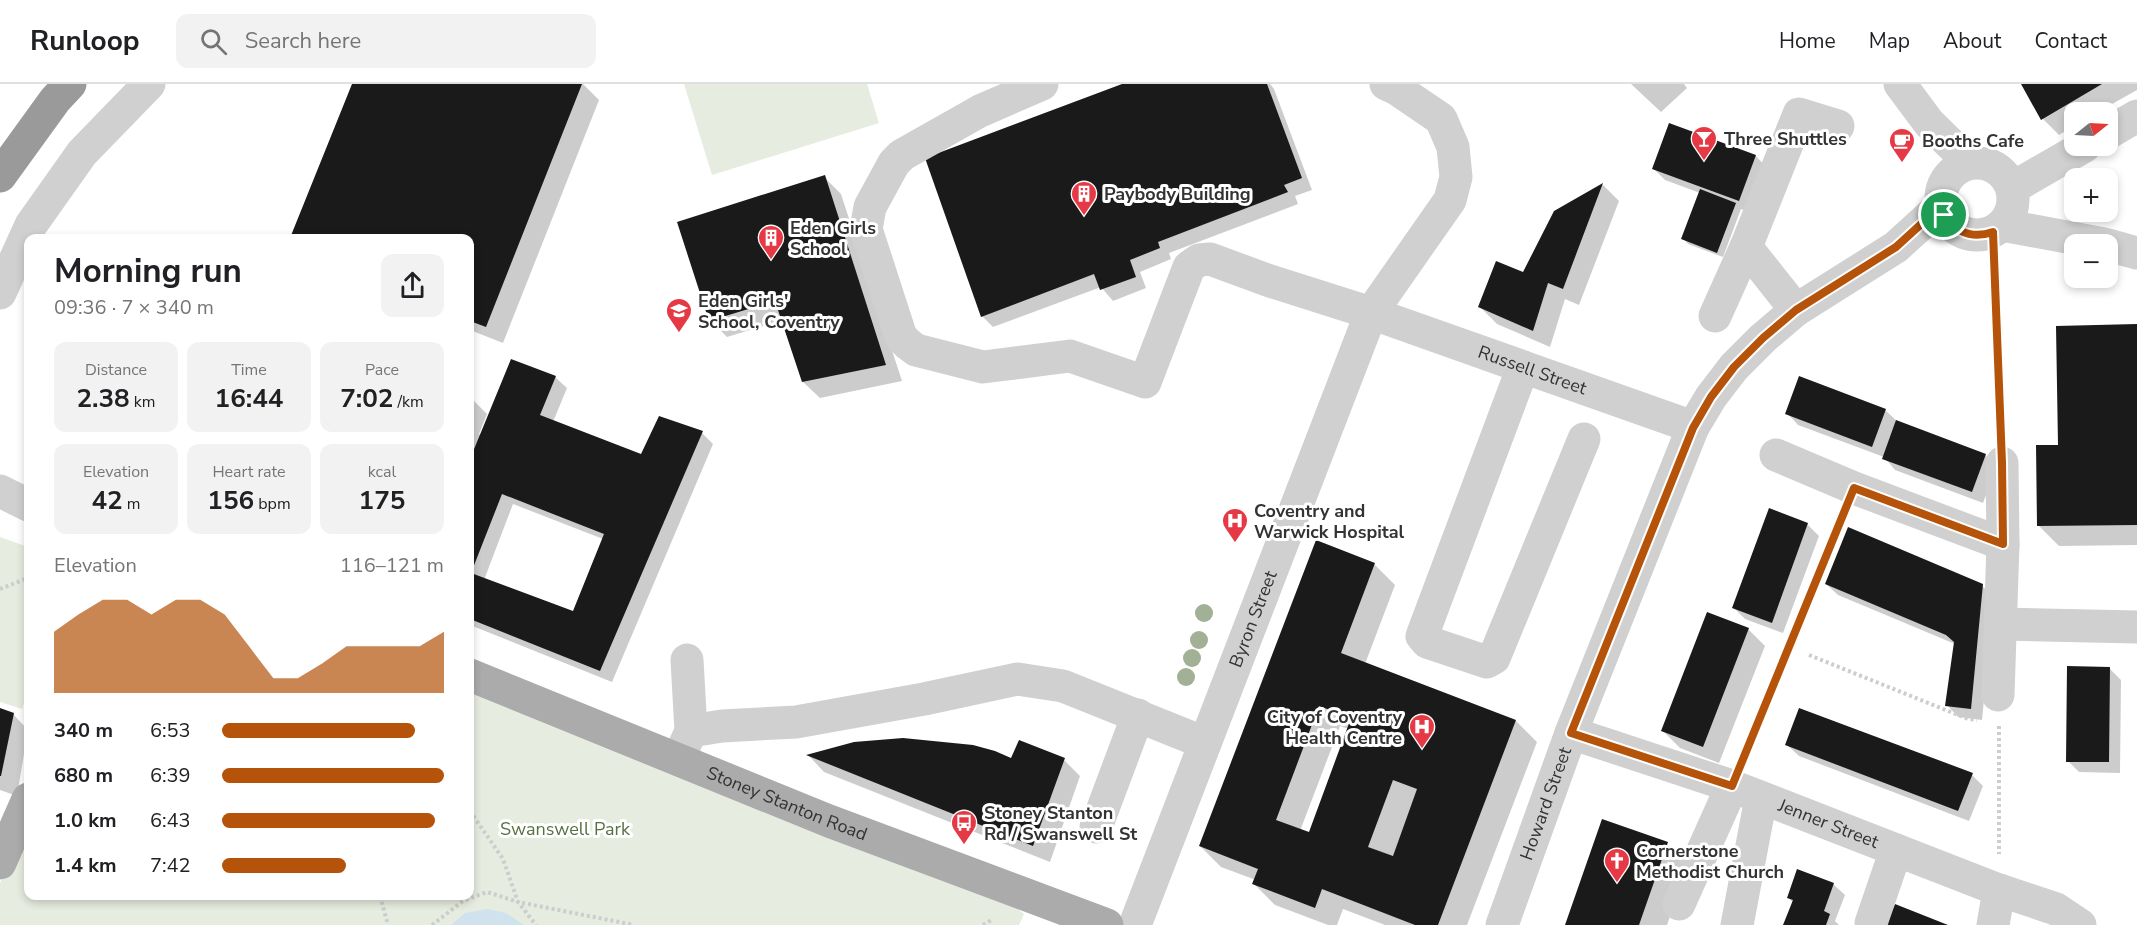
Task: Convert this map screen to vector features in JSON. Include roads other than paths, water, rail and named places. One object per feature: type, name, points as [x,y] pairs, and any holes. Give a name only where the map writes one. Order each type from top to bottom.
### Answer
[{"type":"highway","points":[[0,176],[55,100],[70,84]]},
{"type":"main road","name":"Stoney Stanton Road","points":[[474,676],[685,744],[829,821],[1107,925]]},
{"type":"main road","points":[[0,863],[24,808]]},
{"type":"street","points":[[27,234],[82,153],[150,84]]},
{"type":"street","name":"Russell Street","points":[[1042,84],[980,111],[902,155],[894,163],[870,207],[866,229],[901,338],[916,350],[983,367],[1070,356],[1145,382],[1189,267],[1198,260],[1210,259],[1371,313],[1693,428]]},
{"type":"street","name":"Byron Street","points":[[1135,925],[1371,313],[1450,201],[1456,177],[1453,147],[1441,119],[1386,84]]},
{"type":"street","points":[[1900,84],[1929,123],[1953,194],[1976,236],[1998,228],[2064,238]]},
{"type":"street","points":[[1715,316],[1746,247],[1799,114],[1838,126]]},
{"type":"street","points":[[2118,127],[2137,116]]},
{"type":"street","points":[[2012,188],[2068,156]]},
{"type":"street","points":[[1953,194],[1986,163],[2001,172],[2012,188],[2013,198],[2011,210],[1998,228]]},
{"type":"street","name":"Howard Street","points":[[1502,925],[1571,733],[1693,428],[1711,397],[1734,367],[1796,310],[1896,247],[1953,194]]},
{"type":"street","points":[[0,293],[24,240]]},
{"type":"street","points":[[1746,247],[1796,310]]},
{"type":"street","points":[[2118,248],[2137,253]]},
{"type":"street","points":[[1523,367],[1422,636],[1427,642],[1487,662],[1494,658],[1584,439]]},
{"type":"street","points":[[1776,455],[1854,488],[2003,544]]},
{"type":"street","points":[[1999,708],[2003,544],[2002,463]]},
{"type":"street","points":[[0,492],[24,503]]},
{"type":"street","points":[[2001,624],[2137,627]]},
{"type":"street","points":[[687,660],[685,744],[722,726],[796,722],[1018,679],[1063,686],[1205,743]]},
{"type":"street","points":[[1096,827],[1138,715]]},
{"type":"street","name":"Jenner Street","points":[[1571,733],[1747,792],[1999,890],[2056,909],[2079,925]]},
{"type":"street","points":[[1679,904],[1747,792]]},
{"type":"street","points":[[1737,925],[1747,792]]},
{"type":"street","points":[[1871,923],[1896,850]]},
{"type":"street","points":[[1993,925],[1999,890]]},
{"type":"water","points":[[487,909],[506,913],[524,925],[451,925],[465,913]]},
{"type":"place","name":"Three Shuttles","points":[[1704,162]]},
{"type":"place","name":"Booths Cafe","points":[[1902,164]]},
{"type":"place","name":"Paybody Building","points":[[1084,217]]},
{"type":"place","name":"Eden Girls School","points":[[771,261]]},
{"type":"place","name":"Eden Girls' School, Coventry","points":[[679,334]]},
{"type":"place","name":"Coventry and Warwick Hospital","points":[[1235,544]]},
{"type":"place","name":"City of Coventry Health Centre","points":[[1422,750]]},
{"type":"place","name":"Stoney Stanton Rd / Swanswell St","points":[[964,846]]},
{"type":"place","name":"Cornerstone Methodist Church","points":[[1617,884]]},
{"type":"park label","name":"Swanswell Park","points":[[565,829]]}]
